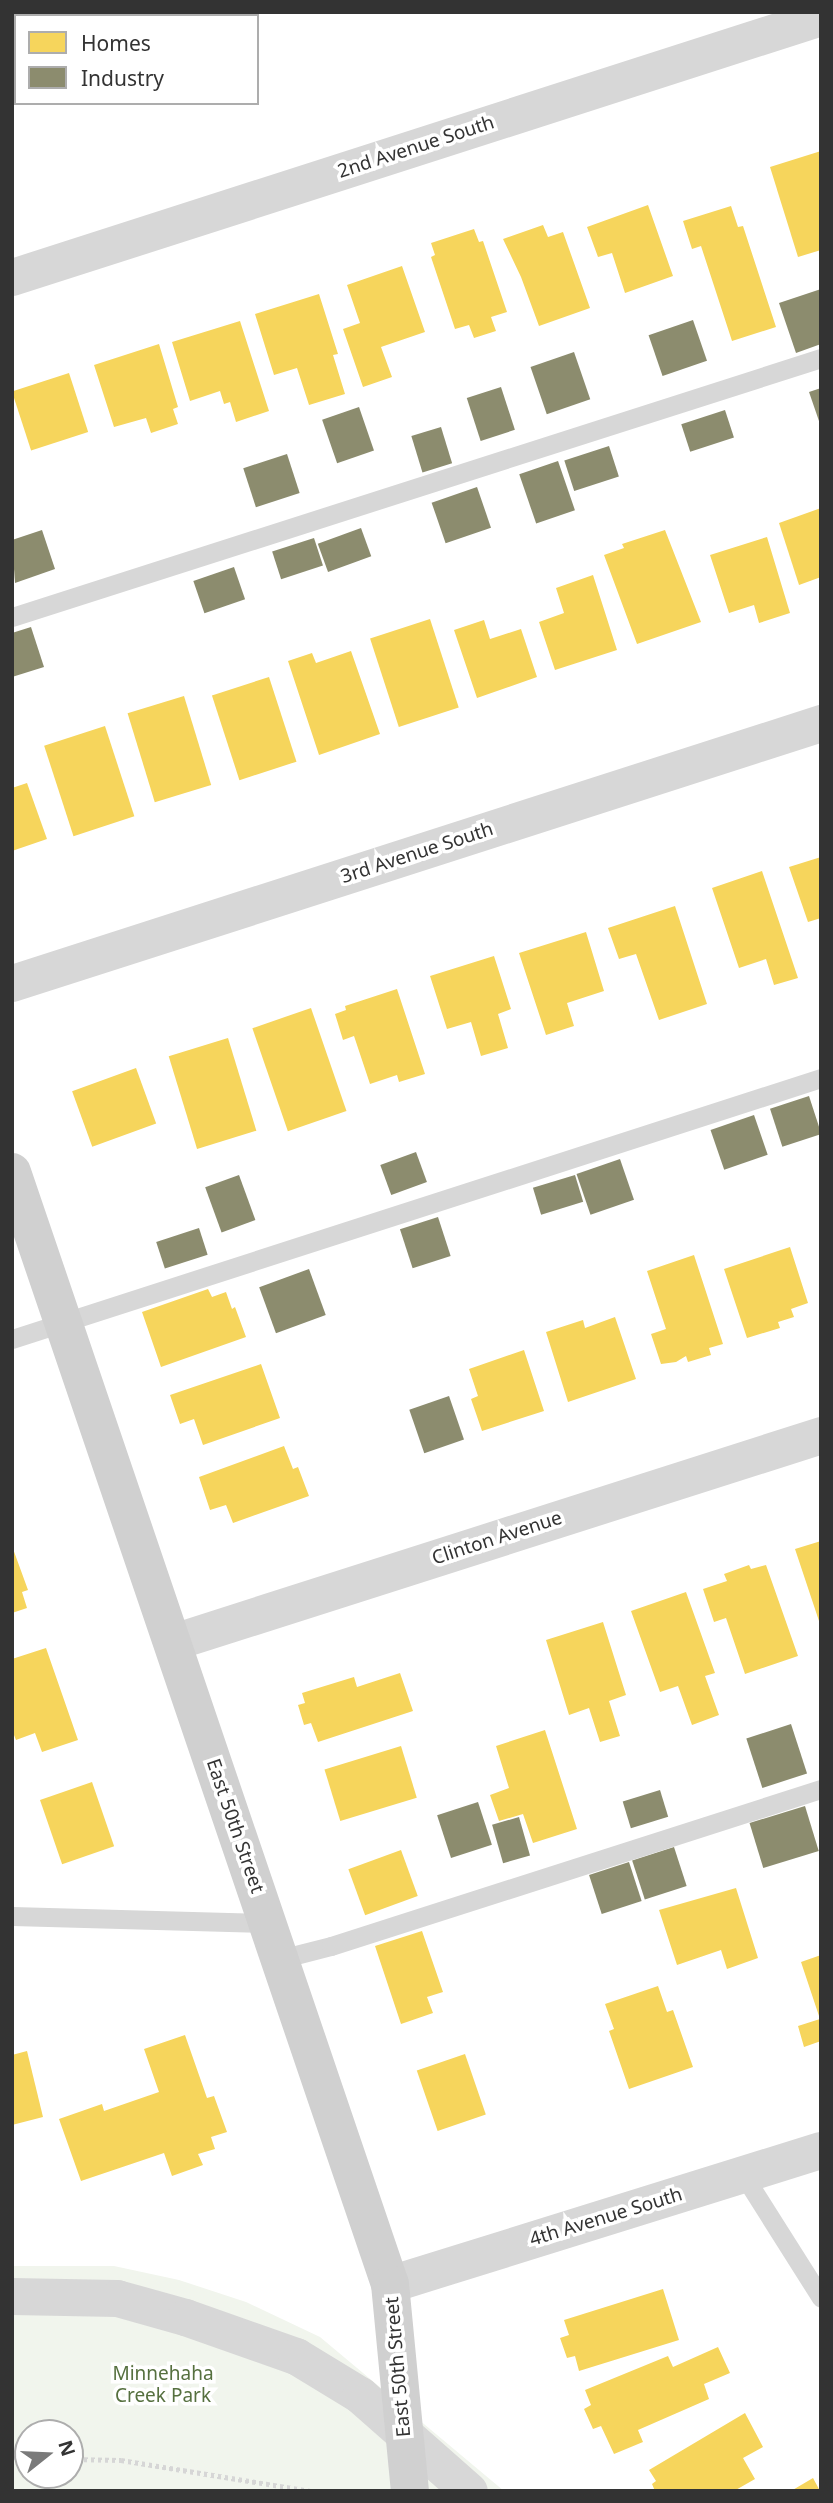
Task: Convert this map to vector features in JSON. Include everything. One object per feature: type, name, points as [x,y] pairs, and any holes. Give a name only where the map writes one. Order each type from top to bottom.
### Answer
[{"type":"street","name":"2nd Avenue South","points":[[12,277],[821,17]]},
{"type":"street","name":"3rd Avenue South","points":[[12,984],[821,723]]},
{"type":"street","name":"East 50th Street","points":[[12,1172],[390,2284],[410,2491]]},
{"type":"street","name":"Clinton Avenue","points":[[173,1642],[821,1435]]},
{"type":"street","name":"4th Avenue South","points":[[390,2284],[821,2150]]},
{"type":"street","points":[[12,2296],[117,2298],[185,2316],[296,2356],[360,2395],[469,2491]]},
{"type":"lane","points":[[12,617],[821,359]]},
{"type":"lane","points":[[12,1339],[821,1078]]},
{"type":"lane","points":[[280,1959],[331,1946],[821,1788]]},
{"type":"lane","points":[[12,1916],[268,1923]]},
{"type":"lane","points":[[744,2176],[821,2298]]},
{"type":"path","points":[[84,2459],[121,2459],[310,2491]]},
{"type":"green space","name":"Minnehaha Creek Park","points":[[12,2266],[114,2266],[179,2280],[246,2302],[320,2337],[504,2491],[12,2491]]},
{"type":"building: Homes","points":[[821,151],[821,250],[798,257],[770,167]]},
{"type":"building: Homes","points":[[648,205],[673,276],[625,293],[612,253],[598,257],[587,227]]},
{"type":"building: Homes","points":[[731,206],[738,227],[743,226],[776,327],[732,341],[701,246],[692,249],[683,221]]},
{"type":"building: Homes","points":[[543,225],[548,237],[563,232],[590,308],[539,326],[521,277],[503,239]]},
{"type":"building: Homes","points":[[474,229],[479,242],[483,241],[507,312],[491,317],[496,331],[474,338],[469,325],[455,329],[431,257],[435,255],[431,243]]},
{"type":"building: Homes","points":[[402,266],[425,332],[381,347],[392,377],[363,387],[343,329],[360,323],[347,285]]},
{"type":"building: Homes","points":[[319,294],[338,354],[333,355],[345,394],[309,405],[297,368],[274,375],[255,314]]},
{"type":"building: Homes","points":[[240,321],[269,411],[236,422],[230,402],[224,404],[220,391],[190,401],[172,342]]},
{"type":"building: Homes","points":[[159,344],[178,407],[173,409],[178,424],[151,433],[146,418],[114,427],[94,365]]},
{"type":"building: Homes","points":[[69,373],[88,432],[31,451],[12,392]]},
{"type":"building: Homes","points":[[821,508],[821,577],[799,585],[779,523]]},
{"type":"building: Homes","points":[[665,530],[701,622],[637,644],[604,555],[624,548],[622,544]]},
{"type":"building: Homes","points":[[767,537],[790,613],[759,623],[754,605],[729,613],[710,555]]},
{"type":"building: Homes","points":[[593,575],[617,650],[555,670],[539,622],[564,613],[556,588]]},
{"type":"building: Homes","points":[[430,619],[459,707],[399,727],[370,638]]},
{"type":"building: Homes","points":[[484,620],[490,639],[521,629],[537,677],[477,698],[454,630]]},
{"type":"building: Homes","points":[[351,651],[380,734],[319,755],[288,661],[312,653],[316,663]]},
{"type":"building: Homes","points":[[269,677],[297,762],[239,780],[212,696]]},
{"type":"building: Homes","points":[[184,696],[211,785],[155,802],[128,713]]},
{"type":"building: Homes","points":[[105,726],[134,816],[73,836],[44,746]]},
{"type":"building: Homes","points":[[27,783],[47,839],[12,851],[12,788]]},
{"type":"building: Homes","points":[[821,857],[821,918],[808,922],[789,867]]},
{"type":"building: Homes","points":[[762,871],[798,978],[774,985],[766,959],[739,968],[712,888]]},
{"type":"building: Homes","points":[[675,906],[707,1004],[659,1020],[636,954],[619,959],[608,928]]},
{"type":"building: Homes","points":[[586,932],[604,991],[567,1003],[574,1026],[546,1035],[519,953]]},
{"type":"building: Homes","points":[[494,956],[511,1009],[498,1014],[508,1048],[481,1056],[471,1022],[447,1029],[430,976]]},
{"type":"building: Homes","points":[[397,989],[425,1074],[399,1082],[397,1075],[370,1084],[354,1036],[343,1040],[335,1014],[346,1010],[345,1006]]},
{"type":"building: Homes","points":[[311,1008],[346,1111],[288,1131],[252,1028]]},
{"type":"building: Homes","points":[[228,1038],[256,1131],[197,1149],[169,1056]]},
{"type":"building: Homes","points":[[136,1068],[156,1123],[92,1147],[72,1091]]},
{"type":"building: Homes","points":[[790,1247],[808,1303],[791,1309],[794,1317],[778,1322],[780,1328],[747,1338],[724,1269]]},
{"type":"building: Homes","points":[[694,1255],[723,1344],[709,1348],[711,1355],[688,1362],[686,1356],[676,1362],[661,1364],[651,1334],[666,1329],[647,1271]]},
{"type":"building: Homes","points":[[208,1289],[212,1297],[226,1292],[232,1309],[235,1307],[246,1337],[161,1367],[142,1312]]},
{"type":"building: Homes","points":[[615,1317],[636,1379],[568,1402],[546,1332],[583,1320],[585,1328]]},
{"type":"building: Homes","points":[[524,1350],[544,1411],[482,1431],[471,1399],[478,1396],[469,1369]]},
{"type":"building: Homes","points":[[261,1364],[280,1418],[203,1445],[194,1419],[180,1424],[170,1395]]},
{"type":"building: Homes","points":[[284,1446],[293,1469],[298,1467],[309,1496],[233,1523],[226,1505],[210,1510],[199,1477]]},
{"type":"building: Homes","points":[[821,1541],[821,1624],[820,1624],[795,1549]]},
{"type":"building: Homes","points":[[12,1546],[28,1590],[22,1592],[27,1608],[12,1613]]},
{"type":"building: Homes","points":[[749,1565],[751,1569],[766,1565],[798,1656],[745,1674],[726,1618],[714,1622],[703,1589],[727,1581],[724,1574]]},
{"type":"building: Homes","points":[[686,1592],[715,1673],[705,1676],[719,1715],[692,1725],[678,1686],[660,1692],[631,1611]]},
{"type":"building: Homes","points":[[603,1622],[626,1695],[609,1701],[620,1736],[600,1742],[589,1708],[569,1715],[546,1640]]},
{"type":"building: Homes","points":[[46,1648],[78,1740],[42,1752],[35,1733],[16,1740],[12,1730],[12,1659]]},
{"type":"building: Homes","points":[[400,1673],[413,1711],[318,1742],[311,1723],[304,1725],[298,1705],[305,1703],[302,1693],[354,1677],[357,1687]]},
{"type":"building: Homes","points":[[545,1730],[577,1829],[533,1843],[523,1814],[499,1821],[490,1795],[509,1788],[496,1746]]},
{"type":"building: Homes","points":[[401,1746],[417,1798],[340,1821],[324,1769]]},
{"type":"building: Homes","points":[[92,1782],[114,1846],[62,1864],[40,1800]]},
{"type":"building: Homes","points":[[401,1850],[418,1896],[365,1915],[348,1869]]},
{"type":"building: Homes","points":[[736,1888],[758,1958],[727,1969],[721,1950],[677,1965],[659,1910]]},
{"type":"building: Homes","points":[[422,1931],[443,1992],[427,1997],[433,2013],[401,2024],[375,1946]]},
{"type":"building: Homes","points":[[821,1955],[821,2041],[804,2047],[798,2026],[820,2019],[801,1962]]},
{"type":"building: Homes","points":[[658,1986],[667,2012],[673,2010],[693,2067],[629,2089],[609,2031],[614,2029],[605,2004]]},
{"type":"building: Homes","points":[[185,2035],[207,2098],[214,2096],[227,2132],[211,2137],[215,2149],[198,2154],[203,2165],[172,2176],[164,2153],[81,2181],[59,2119],[102,2104],[104,2111],[159,2092],[144,2049]]},
{"type":"building: Homes","points":[[27,2051],[43,2117],[12,2125],[12,2055]]},
{"type":"building: Homes","points":[[465,2054],[486,2115],[438,2131],[417,2071]]},
{"type":"building: Homes","points":[[663,2289],[679,2340],[579,2371],[575,2356],[567,2358],[560,2338],[569,2335],[564,2320]]},
{"type":"building: Homes","points":[[718,2347],[730,2373],[704,2384],[709,2399],[638,2430],[643,2442],[614,2454],[601,2426],[593,2429],[584,2409],[591,2405],[585,2390],[668,2356],[673,2367]]},
{"type":"building: Homes","points":[[745,2413],[763,2447],[743,2458],[755,2479],[734,2491],[655,2491],[652,2484],[656,2481],[649,2470]]},
{"type":"building: Homes","points":[[813,2478],[820,2491],[791,2491]]},
{"type":"building: Industry","points":[[821,289],[821,344],[796,353],[779,303]]},
{"type":"building: Industry","points":[[693,320],[707,361],[663,376],[649,335]]},
{"type":"building: Industry","points":[[574,352],[590,399],[547,414],[531,367]]},
{"type":"building: Industry","points":[[501,387],[515,430],[481,441],[467,398]]},
{"type":"building: Industry","points":[[821,388],[821,424],[820,424],[809,392]]},
{"type":"building: Industry","points":[[359,407],[374,450],[337,463],[322,420]]},
{"type":"building: Industry","points":[[725,410],[734,438],[690,452],[681,424]]},
{"type":"building: Industry","points":[[441,427],[452,463],[422,472],[411,436]]},
{"type":"building: Industry","points":[[609,446],[619,476],[574,491],[564,461]]},
{"type":"building: Industry","points":[[287,454],[300,493],[256,507],[243,468]]},
{"type":"building: Industry","points":[[558,461],[575,510],[536,524],[519,474]]},
{"type":"building: Industry","points":[[477,487],[491,528],[446,543],[432,503]]},
{"type":"building: Industry","points":[[361,528],[371,556],[328,572],[318,544]]},
{"type":"building: Industry","points":[[42,530],[55,569],[15,583],[12,540]]},
{"type":"building: Industry","points":[[314,538],[323,566],[281,579],[272,552]]},
{"type":"building: Industry","points":[[234,567],[245,599],[204,613],[193,581]]},
{"type":"building: Industry","points":[[31,627],[44,667],[12,677],[12,633]]},
{"type":"building: Industry","points":[[809,1096],[821,1134],[782,1147],[770,1109]]},
{"type":"building: Industry","points":[[754,1115],[768,1155],[724,1170],[711,1130]]},
{"type":"building: Industry","points":[[416,1152],[427,1182],[391,1195],[380,1165]]},
{"type":"building: Industry","points":[[620,1159],[634,1200],[591,1215],[577,1174]]},
{"type":"building: Industry","points":[[239,1175],[255,1220],[222,1232],[205,1187]]},
{"type":"building: Industry","points":[[575,1175],[583,1202],[541,1215],[533,1188]]},
{"type":"building: Industry","points":[[438,1217],[451,1256],[413,1268],[400,1229]]},
{"type":"building: Industry","points":[[199,1228],[208,1255],[165,1269],[156,1242]]},
{"type":"building: Industry","points":[[309,1269],[326,1315],[276,1333],[259,1287]]},
{"type":"building: Industry","points":[[449,1396],[464,1439],[424,1453],[409,1410]]},
{"type":"building: Industry","points":[[791,1724],[807,1773],[762,1788],[746,1739]]},
{"type":"building: Industry","points":[[660,1790],[668,1817],[631,1828],[623,1801]]},
{"type":"building: Industry","points":[[478,1802],[492,1845],[451,1858],[437,1815]]},
{"type":"building: Industry","points":[[805,1806],[819,1851],[763,1868],[750,1823]]},
{"type":"building: Industry","points":[[519,1817],[530,1855],[503,1863],[492,1825]]},
{"type":"building: Industry","points":[[674,1847],[687,1886],[645,1900],[632,1861]]},
{"type":"building: Industry","points":[[629,1862],[642,1901],[602,1914],[589,1875]]}]
